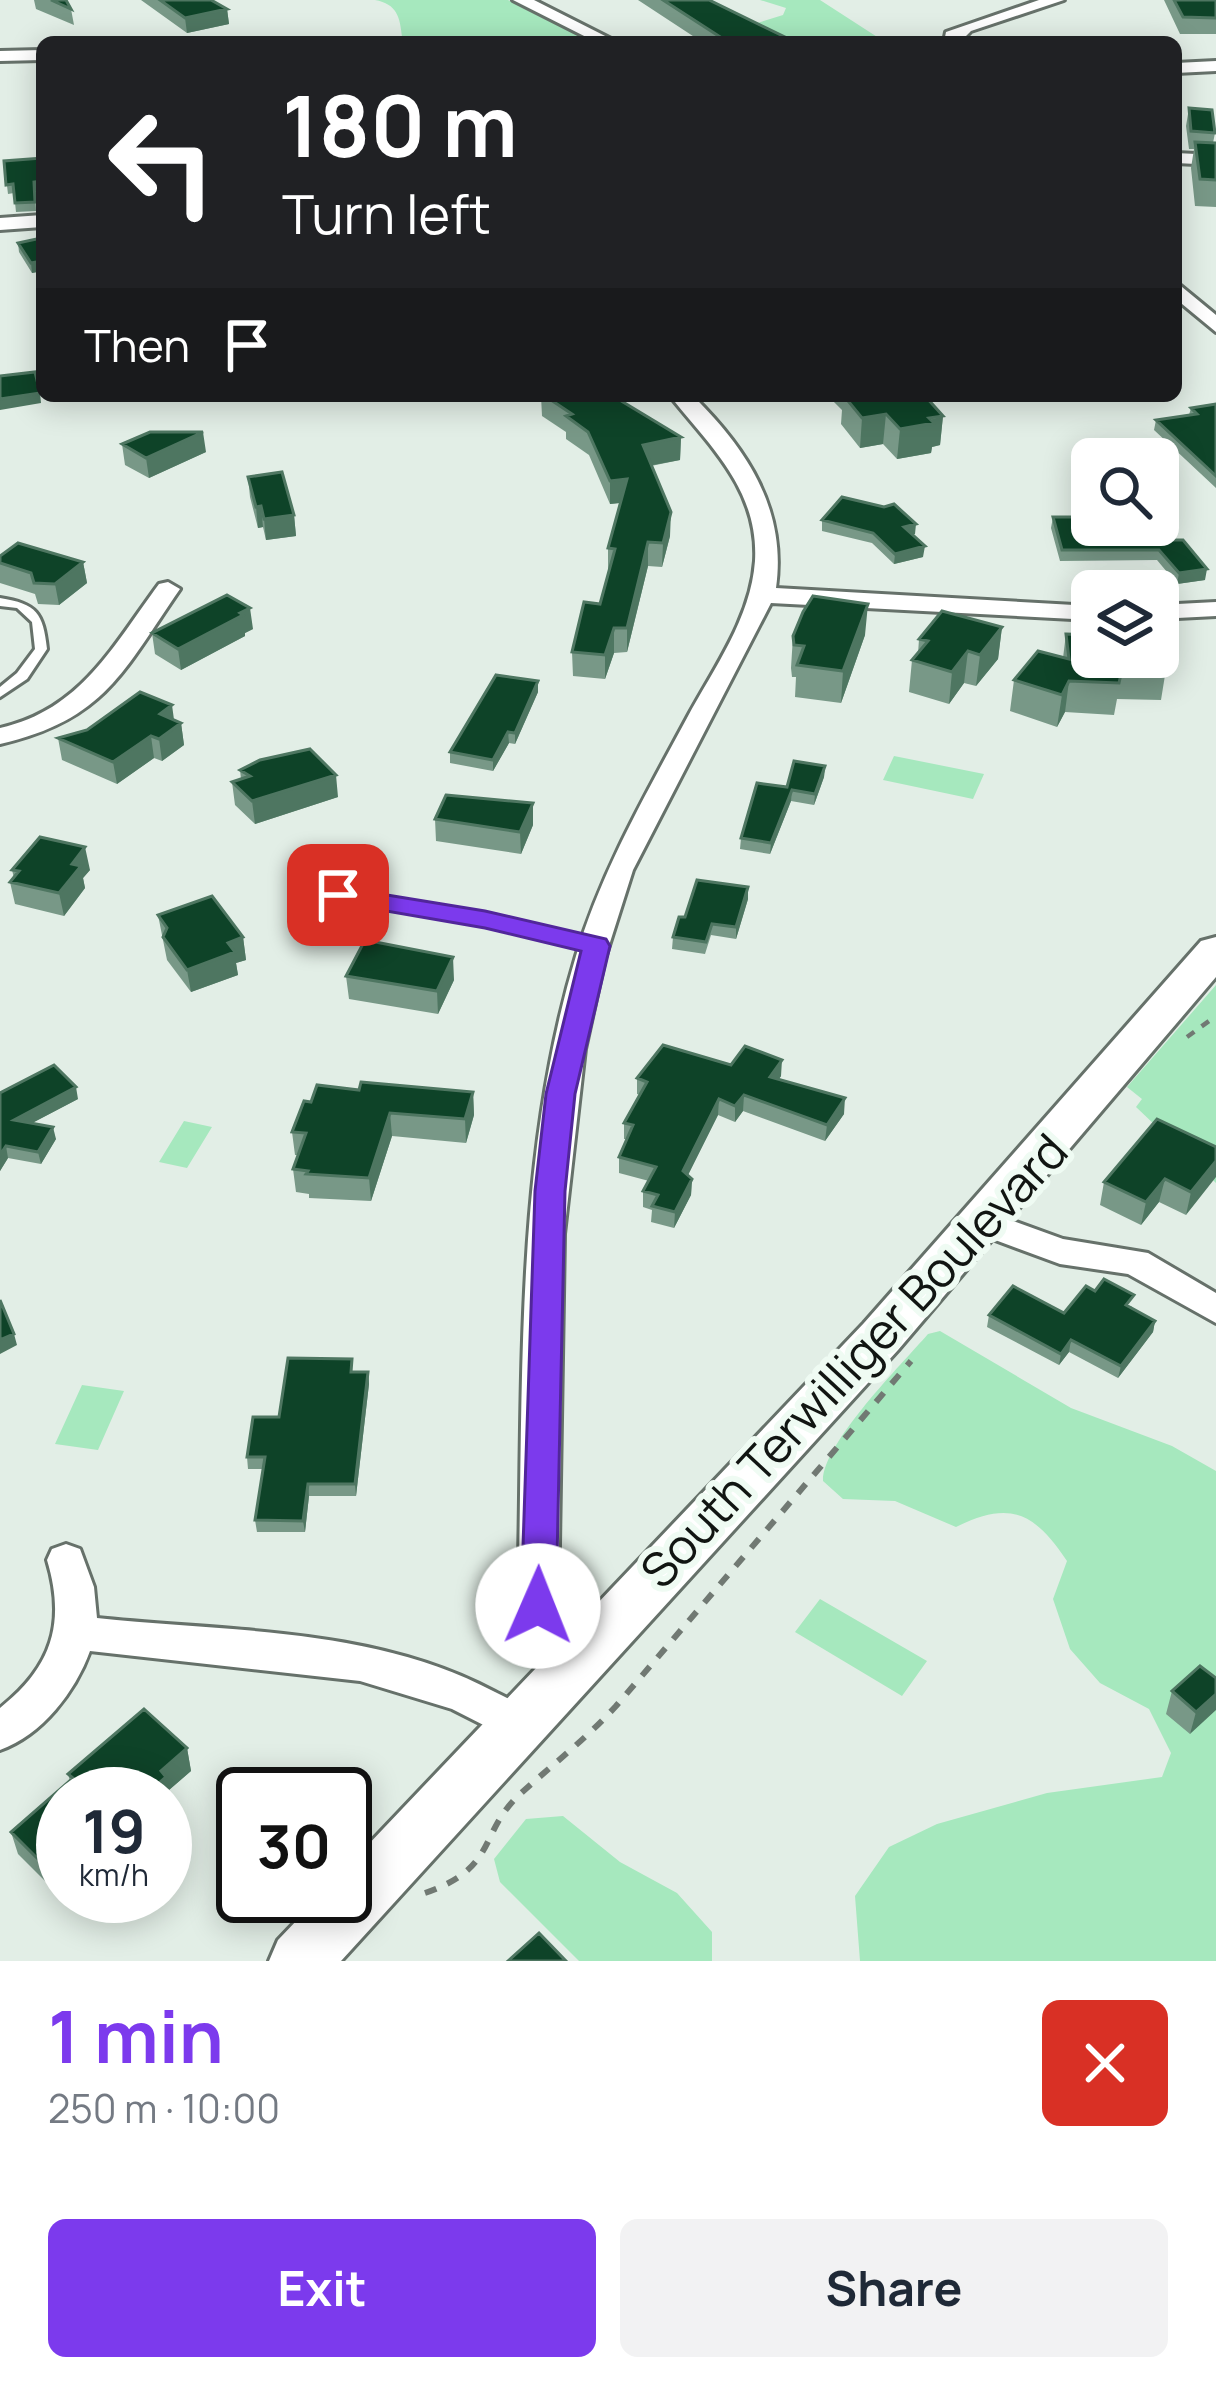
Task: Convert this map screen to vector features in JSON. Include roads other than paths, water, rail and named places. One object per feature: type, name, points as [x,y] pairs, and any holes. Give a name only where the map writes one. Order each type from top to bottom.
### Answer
[{"type":"main road","name":"South Terwilliger Boulevard","points":[[300,1961],[983,1222],[1216,950]]},
{"type":"street","points":[[521,0],[596,36]]},
{"type":"street","points":[[952,36],[1056,0]]},
{"type":"street","points":[[0,56],[36,55]]},
{"type":"street","points":[[1182,68],[1216,66]]},
{"type":"street","points":[[1182,158],[1216,160]]},
{"type":"street","points":[[0,224],[35,221]]},
{"type":"street","points":[[1182,294],[1216,326]]},
{"type":"street","points":[[580,1655],[550,1634],[538,1606],[556,1123],[596,946],[620,869],[763,595],[770,556],[758,506],[722,439],[686,402]]},
{"type":"street","points":[[0,736],[66,716],[90,697],[111,676],[168,589]]},
{"type":"street","points":[[763,595],[1071,612]]},
{"type":"street","points":[[1179,611],[1216,609]]},
{"type":"street","points":[[983,1222],[1060,1251],[1136,1262],[1216,1310]]},
{"type":"street","points":[[0,1732],[52,1684],[80,1633],[78,1590],[66,1560]]},
{"type":"street","points":[[80,1633],[363,1661],[476,1697],[517,1724]]},
{"type":"lane","points":[[0,602],[21,605],[38,620],[41,649],[22,676],[0,693]]},
{"type":"lane","points":[[338,895],[485,920],[596,946]]}]
